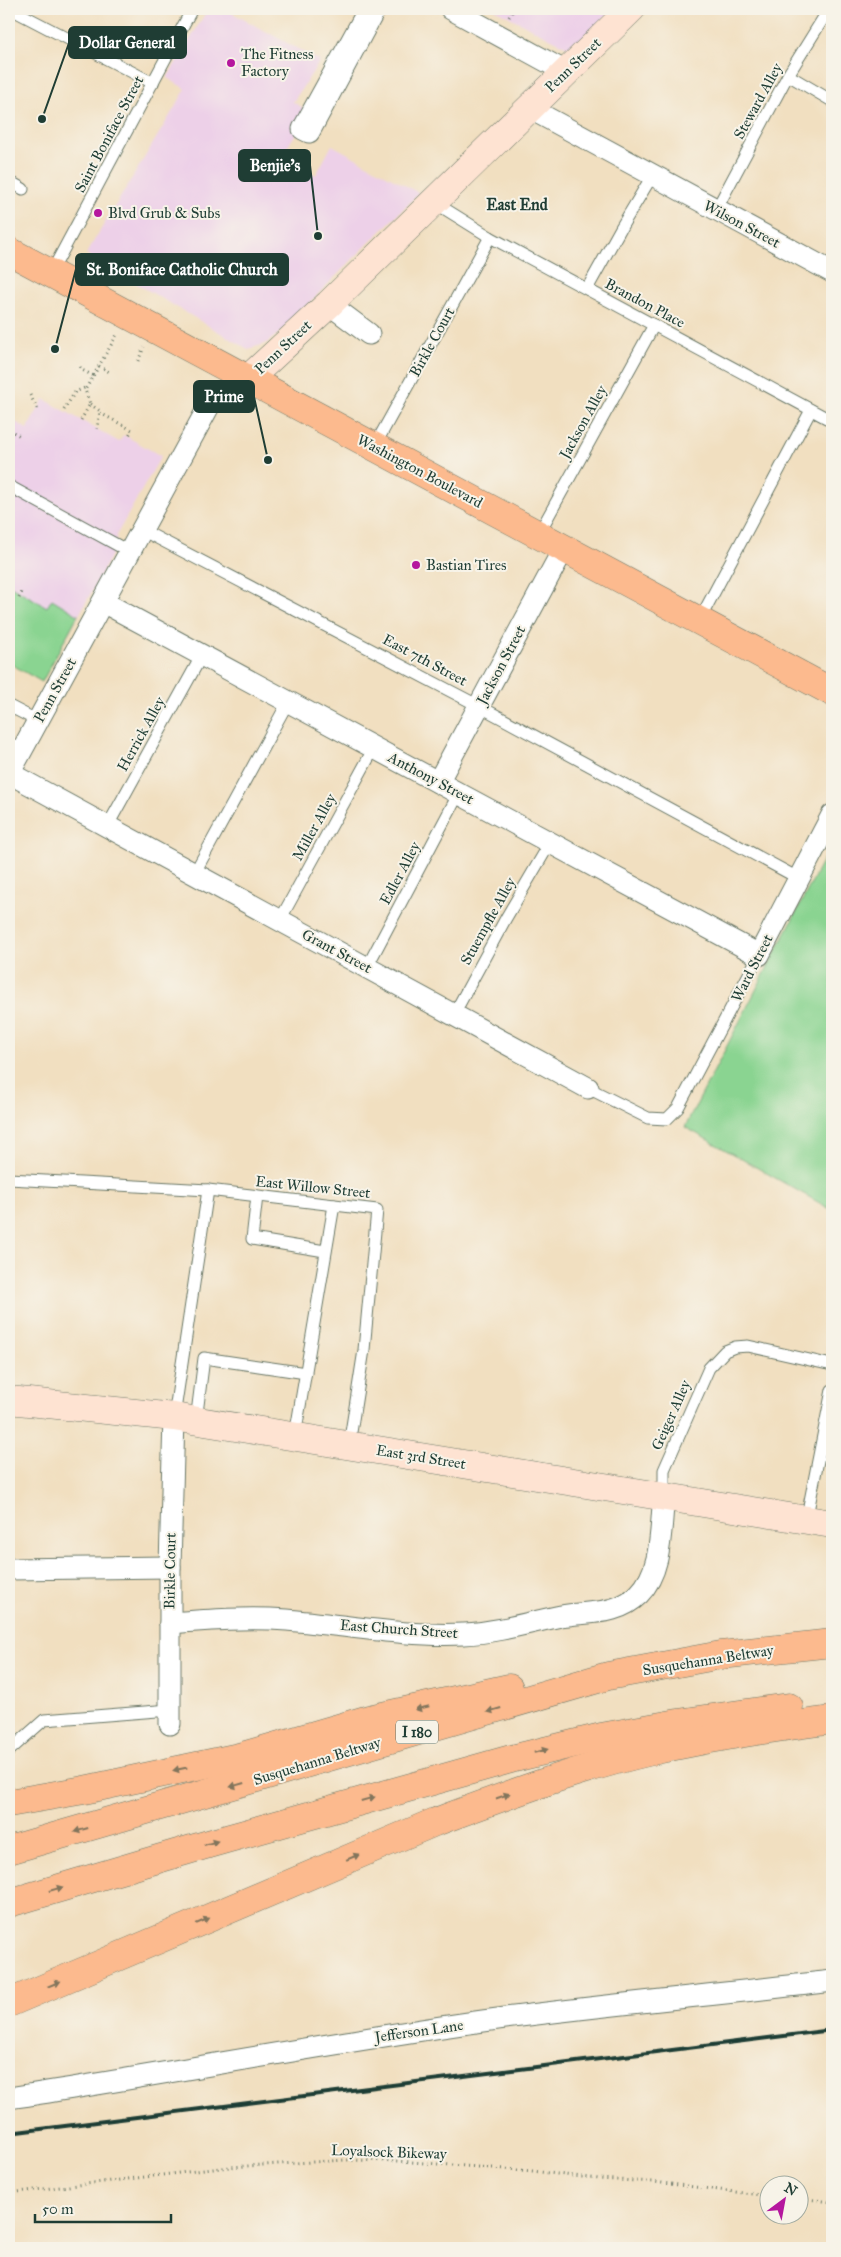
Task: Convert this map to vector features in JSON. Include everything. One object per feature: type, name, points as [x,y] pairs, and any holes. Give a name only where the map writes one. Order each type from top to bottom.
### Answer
[{"type":"main road","name":"Penn Street","points":[[248,379],[330,304],[631,9]]},
{"type":"main road","name":"Washington Boulevard","points":[[9,251],[832,692]]},
{"type":"main road","name":"East 3rd Street","points":[[9,1400],[185,1419],[832,1524]]},
{"type":"main road","name":"Susquehanna Beltway","points":[[9,1850],[608,1676],[721,1655],[832,1643]]},
{"type":"main road","points":[[9,1803],[84,1790],[239,1757],[369,1719],[511,1688],[608,1676]]},
{"type":"main road","points":[[9,1903],[520,1756],[601,1737],[678,1722],[832,1701]]},
{"type":"main road","points":[[9,2003],[435,1822],[494,1800],[577,1772],[648,1752],[764,1729],[832,1720]]},
{"type":"street","points":[[369,9],[303,129],[309,132],[375,9]]},
{"type":"street","points":[[451,9],[566,72]]},
{"type":"street","name":"Wilson Street","points":[[529,108],[832,272]]},
{"type":"street","points":[[330,304],[369,334]]},
{"type":"street","name":"Penn Street","points":[[9,774],[216,395],[248,379]]},
{"type":"street","name":"Jackson Street","points":[[438,782],[564,548]]},
{"type":"street","name":"Anthony Street","points":[[103,602],[759,955]]},
{"type":"street","name":"Grant Street","points":[[9,774],[588,1088]]},
{"type":"street","name":"Ward Street","points":[[759,955],[832,815]]},
{"type":"street","name":"Birkle Court","points":[[170,1717],[170,1567],[185,1419]]},
{"type":"street","name":"East Church Street","points":[[170,1623],[248,1618],[286,1620],[409,1633],[463,1634],[495,1632],[562,1616],[601,1612],[625,1605],[640,1594],[650,1580],[656,1565],[664,1497]]},
{"type":"street","points":[[9,1569],[170,1567]]},
{"type":"street","name":"Jefferson Lane","points":[[9,2098],[91,2086],[326,2044],[474,2023],[832,1981]]},
{"type":"lane","points":[[11,9],[153,83]]},
{"type":"lane","name":"Saint Boniface Street","points":[[51,273],[192,9]]},
{"type":"lane","name":"Steward Alley","points":[[716,210],[788,75],[829,9]]},
{"type":"lane","points":[[788,75],[832,101]]},
{"type":"lane","points":[[587,289],[652,176]]},
{"type":"lane","points":[[9,180],[23,189]]},
{"type":"lane","name":"Brandon Place","points":[[445,209],[490,237],[832,421]]},
{"type":"lane","name":"Birkle Court","points":[[374,446],[490,237]]},
{"type":"lane","name":"Jackson Alley","points":[[538,534],[654,325]]},
{"type":"lane","points":[[699,621],[811,410]]},
{"type":"lane","points":[[9,486],[130,552]]},
{"type":"lane","name":"East 7th Street","points":[[142,530],[479,706],[798,878]]},
{"type":"lane","name":"Herrick Alley","points":[[107,827],[202,655]]},
{"type":"lane","points":[[194,874],[288,702]]},
{"type":"lane","points":[[9,706],[38,721]]},
{"type":"lane","name":"Miller Alley","points":[[280,920],[374,748]]},
{"type":"lane","name":"Edler Alley","points":[[367,967],[459,793]]},
{"type":"lane","name":"Stuempfle Alley","points":[[454,1014],[506,918],[550,843]]},
{"type":"lane","name":"Ward Street","points":[[667,1119],[678,1108],[759,955]]},
{"type":"lane","name":"Grant Street","points":[[588,1088],[648,1118],[667,1119]]},
{"type":"lane","name":"East Willow Street","points":[[9,1179],[208,1190],[378,1210],[364,1350],[349,1445]]},
{"type":"lane","points":[[185,1419],[208,1190]]},
{"type":"lane","points":[[257,1196],[252,1239],[326,1251]]},
{"type":"lane","points":[[295,1436],[334,1205]]},
{"type":"lane","name":"Geiger Alley","points":[[664,1497],[664,1470],[671,1452],[709,1368],[725,1351],[735,1347],[748,1346],[832,1365]]},
{"type":"lane","points":[[185,1419],[204,1358],[306,1373]]},
{"type":"lane","points":[[806,1521],[832,1390]]},
{"type":"lane","points":[[9,1751],[44,1720],[170,1717]]},
{"type":"path","points":[[509,17],[514,9]]},
{"type":"path","points":[[118,332],[86,390],[92,406],[100,411],[100,413],[132,430],[128,437]]},
{"type":"path","points":[[138,360],[144,347]]},
{"type":"path","points":[[80,366],[82,370],[94,376]]},
{"type":"path","points":[[99,366],[111,373]]},
{"type":"path","points":[[64,410],[75,392],[87,387]]},
{"type":"path","points":[[30,395],[38,410]]},
{"type":"path","points":[[81,420],[92,406],[99,402]]},
{"type":"path","points":[[97,429],[100,413]]},
{"type":"path","points":[[9,430],[22,437]]},
{"type":"path","points":[[19,598],[22,592]]},
{"type":"path","name":"Loyalsock Bikeway","points":[[9,2193],[230,2167],[345,2160],[398,2161],[532,2171],[599,2179],[654,2182],[758,2195]]},
{"type":"path","points":[[808,2199],[832,2202]]},
{"type":"shaded area","points":[[208,9],[225,9],[320,61],[293,102],[310,112],[280,158],[316,175],[332,145],[419,193],[278,334],[265,344],[248,349],[86,254],[186,89],[167,78]]},
{"type":"shaded area","points":[[494,9],[613,9],[578,44],[569,48]]},
{"type":"shaded area","points":[[44,399],[119,442],[124,435],[161,456],[117,534],[116,544],[102,573],[42,682],[9,663],[9,418],[27,429]]},
{"type":"green space","points":[[9,585],[47,607],[52,599],[78,615],[42,682],[9,663]]},
{"type":"green space","points":[[832,843],[832,1210],[685,1127]]},
{"type":"railway","points":[[9,2133],[832,2030]]},
{"type":"place","name":"The Fitness Factory","points":[[231,63]]},
{"type":"place","name":"Dollar General","points":[[42,119]]},
{"type":"place","name":"Blvd Grub & Subs","points":[[98,213]]},
{"type":"place","name":"Benjie's","points":[[318,236]]},
{"type":"place","name":"St. Boniface Catholic Church","points":[[55,349]]},
{"type":"place","name":"Prime","points":[[268,460]]},
{"type":"place","name":"Bastian Tires","points":[[416,565]]},
{"type":"district","name":"East End","points":[[517,204]]}]
